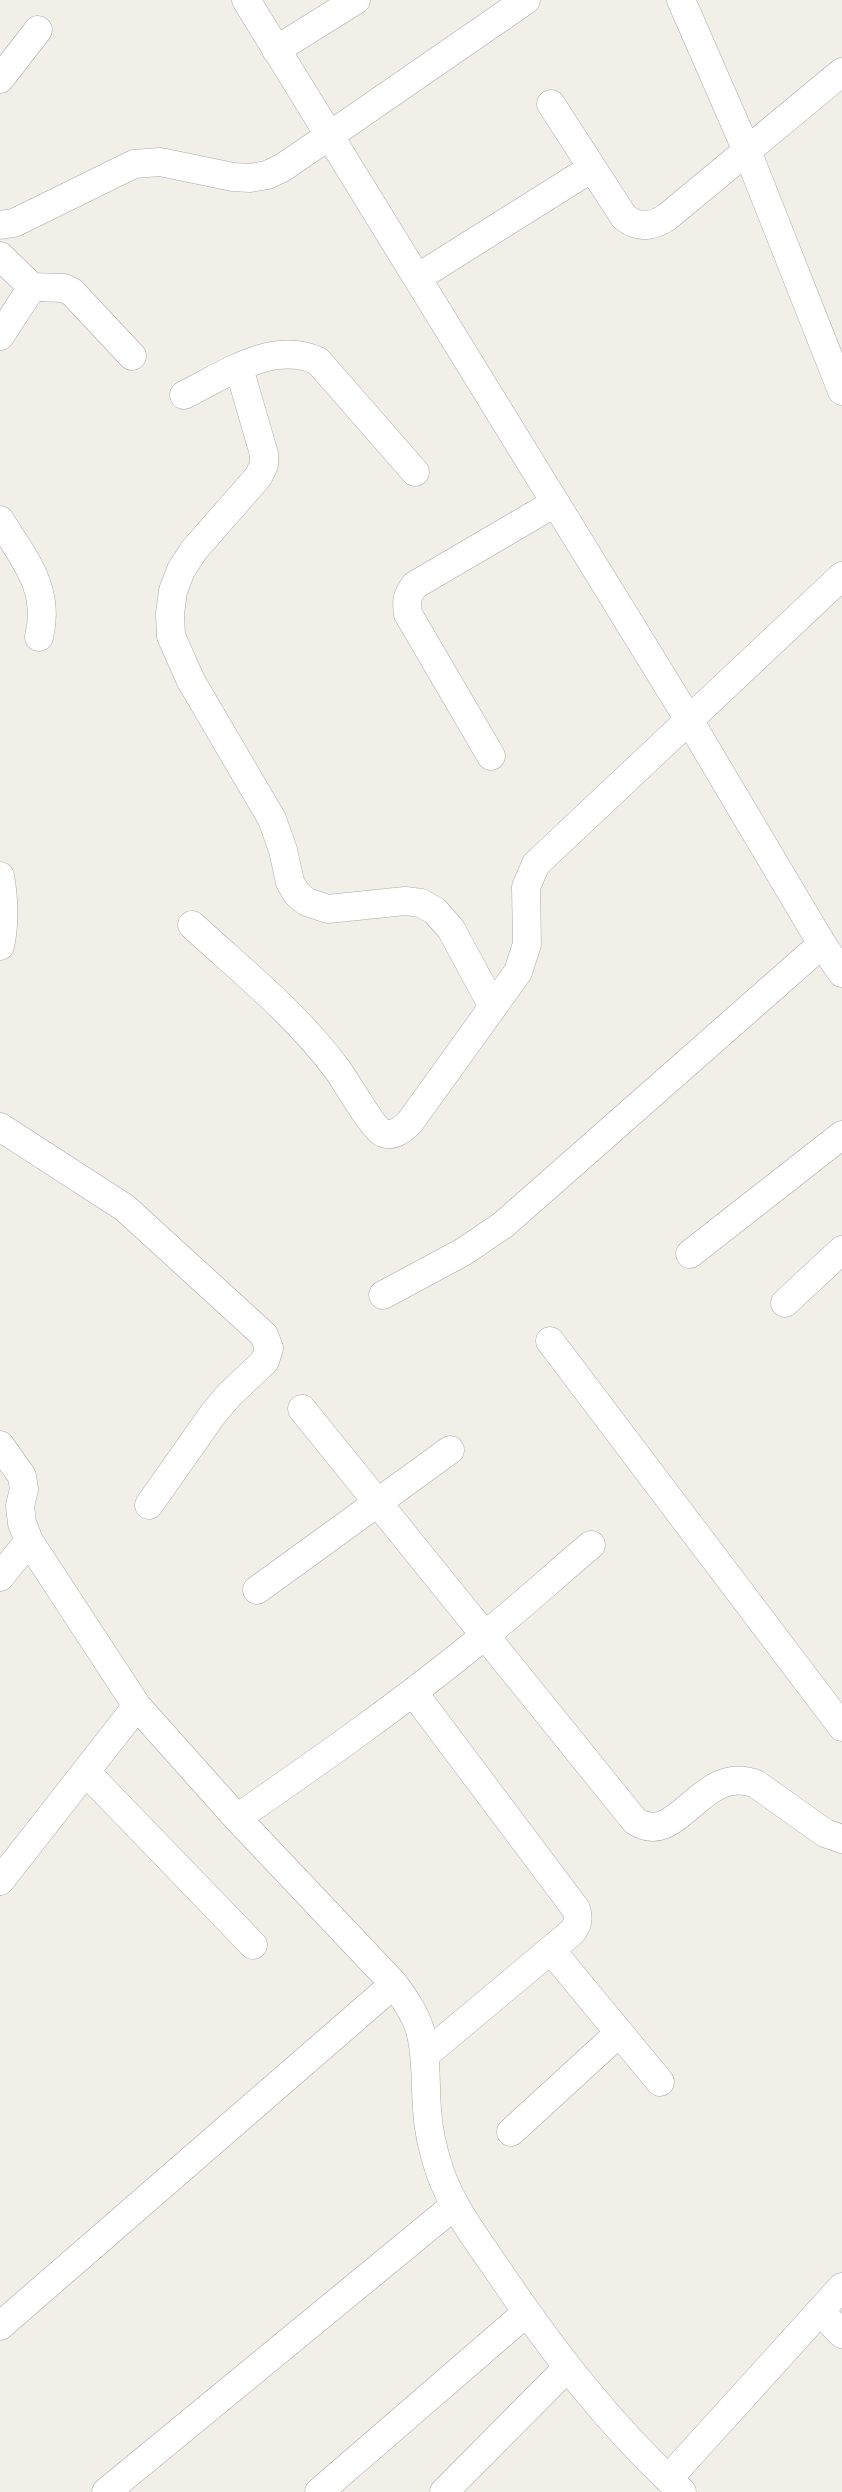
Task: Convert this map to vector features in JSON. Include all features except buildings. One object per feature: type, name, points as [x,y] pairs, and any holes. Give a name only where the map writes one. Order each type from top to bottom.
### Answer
[{"type":"street","points":[[246,0],[689,720],[822,944],[842,973]]},
{"type":"street","points":[[276,50],[356,0]]},
{"type":"street","points":[[5,217],[134,164],[160,162],[250,178],[267,175],[282,168],[526,0]]},
{"type":"street","points":[[681,0],[747,151],[842,392]]},
{"type":"street","points":[[0,79],[38,30]]},
{"type":"street","points":[[551,104],[624,217],[640,226],[650,226],[667,217],[842,72]]},
{"type":"street","points":[[416,278],[592,168]]},
{"type":"street","points":[[0,256],[32,287],[64,288],[72,292],[132,356]]},
{"type":"street","points":[[0,336],[32,287]]},
{"type":"street","points":[[184,395],[239,368],[278,354],[305,356],[318,361],[415,472]]},
{"type":"street","points":[[239,368],[262,445],[264,464],[258,476],[194,550],[181,570],[173,591],[170,614],[171,636],[192,681],[272,818],[283,850],[290,882],[298,894],[307,902],[328,909],[405,901],[421,903],[436,911],[451,929],[494,1007]]},
{"type":"street","points":[[491,756],[408,614],[406,603],[409,593],[415,586],[555,503]]},
{"type":"street","points":[[0,520],[39,588],[43,620],[39,638]]},
{"type":"street","points":[[192,925],[288,1012],[330,1060],[376,1128],[384,1133],[402,1130],[410,1122],[518,972],[527,944],[526,887],[536,864],[842,576]]},
{"type":"street","points":[[0,876],[2,888],[2,936],[0,946]]},
{"type":"street","points":[[383,1295],[463,1252],[503,1225],[822,944]]},
{"type":"street","points":[[0,1127],[125,1208],[264,1336],[269,1348],[265,1361],[240,1383],[213,1414],[149,1505]]},
{"type":"street","points":[[690,1254],[842,1135]]},
{"type":"street","points":[[785,1303],[842,1250]]},
{"type":"street","points":[[550,1341],[842,1727]]},
{"type":"street","points":[[302,1409],[635,1821],[645,1827],[663,1826],[723,1782],[743,1779],[756,1784],[825,1833],[842,1839]]},
{"type":"street","points":[[0,1445],[22,1476],[24,1489],[20,1506],[22,1523],[29,1541],[137,1706],[237,1818],[394,1984],[408,2003],[419,2028],[425,2055],[426,2108],[430,2138],[440,2172],[454,2206],[526,2313],[567,2368],[612,2422],[675,2486],[842,2287]]},
{"type":"street","points":[[257,1590],[450,1450]]},
{"type":"street","points":[[0,1577],[29,1541]]},
{"type":"street","points":[[237,1818],[326,1757],[413,1692],[485,1635],[591,1545]]},
{"type":"street","points":[[413,1692],[576,1909],[578,1917],[577,1925],[550,1950],[425,2055]]},
{"type":"street","points":[[0,1881],[137,1706]]},
{"type":"street","points":[[86,1772],[253,1945]]},
{"type":"street","points":[[550,1950],[660,2082]]},
{"type":"street","points":[[0,2326],[394,1984]]},
{"type":"street","points":[[511,2132],[620,2033]]},
{"type":"street","points":[[106,2492],[454,2206]]},
{"type":"street","points":[[820,2311],[842,2334]]},
{"type":"street","points":[[318,2492],[526,2313]]},
{"type":"street","points":[[444,2492],[567,2368]]}]
